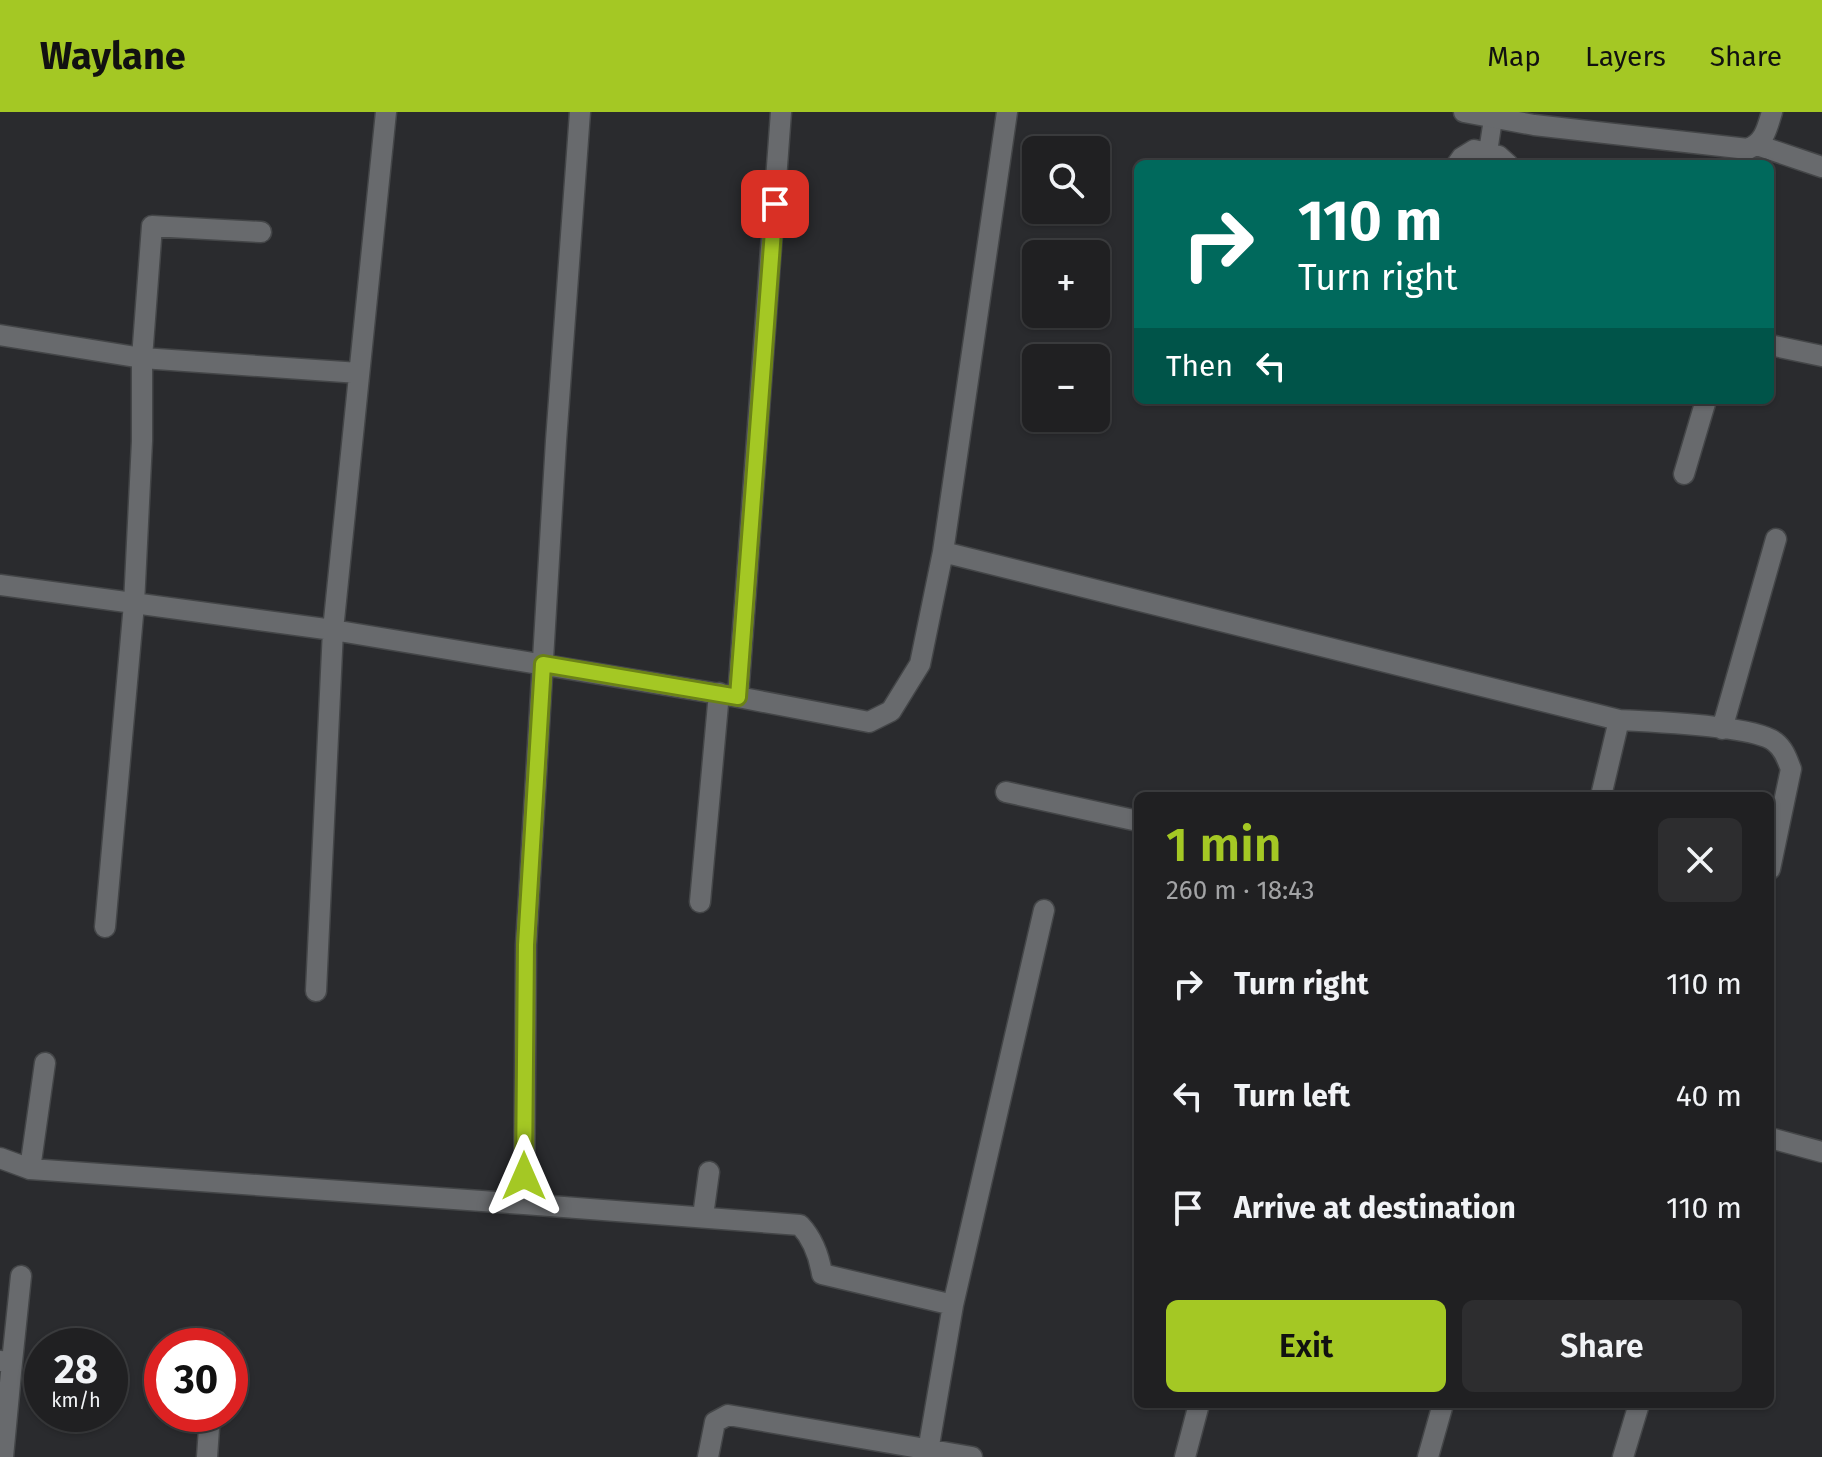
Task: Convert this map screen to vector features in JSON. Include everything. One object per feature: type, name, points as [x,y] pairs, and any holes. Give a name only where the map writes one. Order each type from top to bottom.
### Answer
[{"type":"street","points":[[316,991],[333,630],[386,112]]},
{"type":"street","points":[[524,1204],[526,945],[556,441],[580,112]]},
{"type":"street","points":[[700,902],[728,695],[781,112]]},
{"type":"street","points":[[0,585],[333,630],[728,695],[869,722],[891,711],[920,664],[943,552],[1007,112]]},
{"type":"street","points":[[1464,112],[1493,119],[1535,118],[1748,149],[1757,145],[1765,135],[1772,112]]},
{"type":"street","points":[[1757,145],[1822,167]]},
{"type":"street","points":[[105,927],[134,604],[142,441],[142,358],[152,226],[261,232]]},
{"type":"street","points":[[0,335],[142,358],[359,373]]},
{"type":"street","points":[[1774,346],[1822,356]]},
{"type":"street","points":[[1684,474],[1705,404]]},
{"type":"street","points":[[1722,729],[1776,539]]},
{"type":"street","points":[[943,552],[1619,720],[1753,733],[1775,741],[1786,754],[1791,769],[1774,852]]},
{"type":"street","points":[[1602,792],[1619,720]]},
{"type":"street","points":[[1006,792],[1134,820]]},
{"type":"street","points":[[928,1452],[953,1305],[1044,910]]},
{"type":"street","points":[[30,1169],[45,1063]]},
{"type":"street","points":[[1774,1139],[1822,1152]]},
{"type":"street","points":[[0,1158],[30,1169],[800,1225],[809,1235],[819,1257],[822,1274],[953,1305]]},
{"type":"street","points":[[703,1216],[709,1172]]},
{"type":"street","points":[[3,1457],[6,1361],[21,1276]]},
{"type":"street","points":[[1185,1457],[1198,1408]]},
{"type":"street","points":[[1428,1457],[1442,1408]]},
{"type":"street","points":[[1623,1457],[1638,1408]]},
{"type":"street","points":[[708,1457],[715,1422],[728,1415],[928,1452],[972,1457]]},
{"type":"street","points":[[207,1457],[209,1432]]},
{"type":"lane","points":[[1488,152],[1493,119]]},
{"type":"lane","points":[[1459,160],[1474,149],[1499,155],[1505,160]]},
{"type":"route","points":[[524,1176],[526,945],[543,664],[738,697],[775,204]]}]
